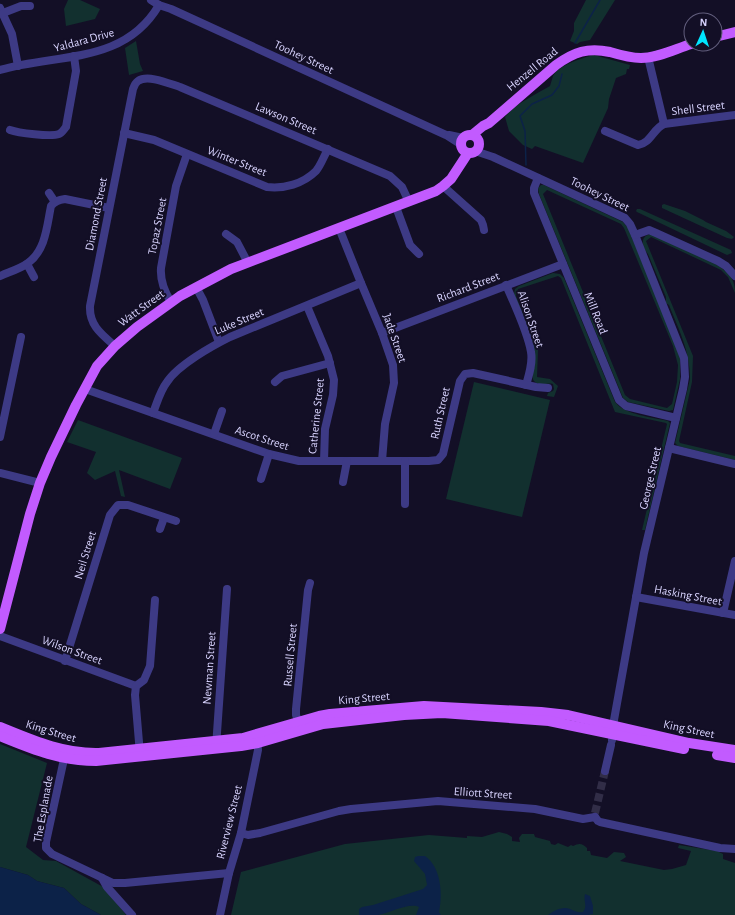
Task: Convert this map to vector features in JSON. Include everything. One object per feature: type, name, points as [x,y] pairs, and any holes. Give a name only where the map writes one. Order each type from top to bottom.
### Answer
[{"type":"main road","points":[[723,35],[735,32]]},
{"type":"main road","name":"Henzell Road","points":[[470,145],[483,126],[489,123],[556,65],[575,53],[590,49],[632,57],[648,57],[683,46]]},
{"type":"main road","name":"Watt Street","points":[[0,629],[30,514],[40,483],[51,457],[97,366],[115,346],[131,331],[171,302],[230,269],[428,195],[444,186],[452,179],[470,145]]},
{"type":"main road","name":"King Street","points":[[0,736],[64,759],[96,761],[140,753],[217,745],[257,739],[300,726],[415,714],[442,714],[549,721],[612,736],[735,758]]},
{"type":"main road","name":"King Street","points":[[0,727],[42,744],[70,752],[140,753]]},
{"type":"main road","name":"King Street","points":[[612,736],[689,743],[735,750]]},
{"type":"street","name":"Toohey Street","points":[[152,0],[159,5],[171,9],[470,145],[492,157],[625,218],[630,224],[635,235]]},
{"type":"street","name":"Yaldara Drive","points":[[0,70],[74,56],[113,46],[129,38],[143,27],[159,5]]},
{"type":"street","points":[[18,66],[14,42],[2,11],[21,6],[30,6]]},
{"type":"street","points":[[10,130],[21,133],[52,134],[59,134],[63,131],[66,127],[76,71],[74,56]]},
{"type":"street","points":[[648,57],[664,124]]},
{"type":"street","name":"Lawson Street","points":[[140,80],[147,79],[163,81],[180,87],[328,149],[394,179],[402,187],[409,202]]},
{"type":"street","name":"Diamond Street","points":[[115,346],[94,326],[90,315],[90,306],[133,89],[136,83],[140,80]]},
{"type":"street","name":"Shell Street","points":[[605,131],[638,145],[647,142],[655,130],[664,124],[735,115]]},
{"type":"street","name":"Winter Street","points":[[124,133],[154,140],[267,187],[276,188],[293,184],[310,176],[317,170],[328,149]]},
{"type":"street","name":"Topaz Street","points":[[171,302],[162,287],[160,274],[176,186],[187,154]]},
{"type":"street","name":"Mill Road","points":[[538,178],[534,188],[534,193],[619,400],[626,406],[676,418]]},
{"type":"street","points":[[444,186],[481,220],[484,225],[484,230]]},
{"type":"street","points":[[49,193],[55,202]]},
{"type":"street","points":[[0,276],[26,264],[37,254],[41,247],[51,206],[55,202],[65,199],[109,208]]},
{"type":"street","points":[[396,207],[409,243],[414,251],[419,254]]},
{"type":"street","name":"Jade Street","points":[[339,228],[382,333],[390,355],[394,374],[392,394],[385,424],[382,461]]},
{"type":"street","points":[[635,235],[646,231],[652,231],[718,261],[734,274]]},
{"type":"street","points":[[226,234],[237,242],[248,263]]},
{"type":"street","name":"George Street","points":[[605,771],[644,552],[685,376],[684,358],[635,235]]},
{"type":"street","points":[[26,264],[34,277]]},
{"type":"street","name":"Richard Street","points":[[382,333],[563,264]]},
{"type":"street","name":"Luke Street","points":[[154,413],[161,391],[173,374],[210,347],[361,283]]},
{"type":"street","name":"Alison Street","points":[[506,285],[528,340],[531,352],[526,385]]},
{"type":"street","points":[[196,287],[203,300],[220,342]]},
{"type":"street","name":"Catherine Street","points":[[307,306],[330,363],[334,388],[325,428],[324,461]]},
{"type":"street","points":[[0,437],[21,337]]},
{"type":"street","points":[[275,382],[278,378],[286,374],[330,363]]},
{"type":"street","name":"Ruth Street","points":[[440,458],[444,449],[460,381],[464,372],[548,388]]},
{"type":"street","name":"Ascot Street","points":[[85,389],[269,454],[299,461],[429,461],[440,458]]},
{"type":"street","points":[[214,434],[222,411]]},
{"type":"street","points":[[669,448],[735,464]]},
{"type":"street","points":[[262,479],[269,454]]},
{"type":"street","points":[[343,482],[347,461]]},
{"type":"street","points":[[405,461],[405,504]]},
{"type":"street","points":[[0,473],[40,483]]},
{"type":"street","name":"Neil Street","points":[[65,661],[110,515],[118,505],[128,505],[176,521]]},
{"type":"street","points":[[160,530],[164,518]]},
{"type":"street","points":[[723,613],[735,561]]},
{"type":"street","name":"Russell Street","points":[[300,726],[296,710],[308,590],[310,583]]},
{"type":"street","name":"Newman Street","points":[[217,745],[227,589]]},
{"type":"street","name":"Hasking Street","points":[[636,597],[735,615]]},
{"type":"street","points":[[140,753],[135,695],[136,686],[144,680],[150,666],[155,600]]},
{"type":"street","name":"Wilson Street","points":[[0,636],[136,686]]},
{"type":"street","name":"Riverview Street","points":[[220,915],[229,873],[241,833],[258,750],[257,739]]},
{"type":"street","name":"The Esplanade","points":[[64,759],[47,837],[46,848],[52,854],[102,878],[107,887],[132,915]]},
{"type":"street","name":"Elliott Street","points":[[241,833],[248,835],[260,833],[351,809],[438,801],[535,809],[583,819],[595,815],[600,822],[720,848],[735,849]]},
{"type":"street","name":"Elliott Street","points":[[720,848],[735,855]]},
{"type":"street","points":[[102,878],[113,882],[125,883],[229,873]]},
{"type":"street","points":[[118,900],[119,889],[125,883]]},
{"type":"green space","points":[[68,0],[80,0],[100,9],[95,19],[66,26],[64,9]]},
{"type":"green space","points":[[586,0],[615,0],[590,40],[577,44],[570,41],[574,31],[574,23]]},
{"type":"green space","points":[[136,41],[140,64],[143,71],[129,75],[125,48]]},
{"type":"green space","points":[[594,55],[630,65],[626,74],[616,78],[609,99],[608,108],[583,163],[535,146],[532,149],[523,145],[509,131],[505,117],[520,103],[550,86],[553,76],[560,68],[577,60]]},
{"type":"green space","points":[[541,185],[544,185],[623,222],[628,228],[680,354],[680,379],[673,410],[669,411],[628,402],[623,398],[539,194],[538,188]],"holes":[[[547,190],[621,224],[673,346],[678,365],[677,382],[672,404],[667,408],[630,399],[625,395],[543,194]]]},
{"type":"green space","points":[[664,204],[685,211],[726,231],[734,237],[732,239],[727,238],[662,208],[662,205]]},
{"type":"green space","points":[[637,209],[731,250],[732,253],[727,255],[637,212]]},
{"type":"green space","points":[[651,234],[705,258],[724,270],[733,282],[735,293],[728,277],[721,270],[651,237],[646,241],[693,356],[692,382],[679,441],[680,443],[735,456],[735,460],[678,446],[675,443],[690,379],[690,369],[680,332],[669,305],[666,303],[666,297],[648,254],[643,246],[643,240],[645,237]]},
{"type":"green space","points":[[553,273],[560,274],[564,278],[615,402],[625,410],[632,413],[668,421],[670,423],[645,530],[642,530],[667,424],[615,412],[561,278],[558,276],[518,289],[516,296],[538,350],[537,377],[550,379],[558,386],[554,397],[547,396],[548,393],[554,389],[553,384],[540,384],[533,380],[534,362],[514,294],[515,289],[519,286]]},
{"type":"green space","points":[[474,382],[550,400],[522,517],[446,499]]},
{"type":"green space","points":[[78,420],[182,458],[170,489],[119,470],[125,497],[121,496],[115,471],[95,480],[87,473],[96,452],[67,442]]},
{"type":"green space","points":[[0,744],[47,763],[26,847],[43,860],[56,861],[105,888],[126,915],[101,915],[81,904],[64,888],[37,881],[28,875],[0,867]]},
{"type":"green space","points":[[499,832],[512,837],[512,841],[520,842],[519,838],[522,834],[534,834],[535,837],[550,841],[551,844],[555,845],[558,843],[568,847],[571,845],[582,844],[587,848],[587,851],[590,851],[591,855],[607,858],[614,852],[624,853],[626,857],[620,861],[664,870],[686,865],[691,851],[678,848],[679,845],[717,851],[723,854],[723,859],[735,863],[735,915],[231,915],[241,872],[345,844],[429,835],[467,838],[467,836],[482,837]]},
{"type":"water","points":[[425,856],[438,874],[441,889],[439,912],[441,915],[416,915],[419,907],[410,906],[378,915],[359,915],[359,909],[362,907],[423,889],[427,885],[425,874],[414,861],[415,857]]},
{"type":"water","points":[[0,867],[28,875],[37,881],[64,888],[81,904],[101,915],[0,915]]},
{"type":"water","points":[[585,894],[590,896],[593,906],[593,914],[548,915],[564,908],[583,912],[585,908]]},
{"type":"waterway","points":[[575,43],[600,0]]},
{"type":"waterway","points":[[526,165],[525,131],[520,116],[532,104],[552,95],[559,86],[562,74]]},
{"type":"tunnel","points":[[595,813],[605,771]]}]
